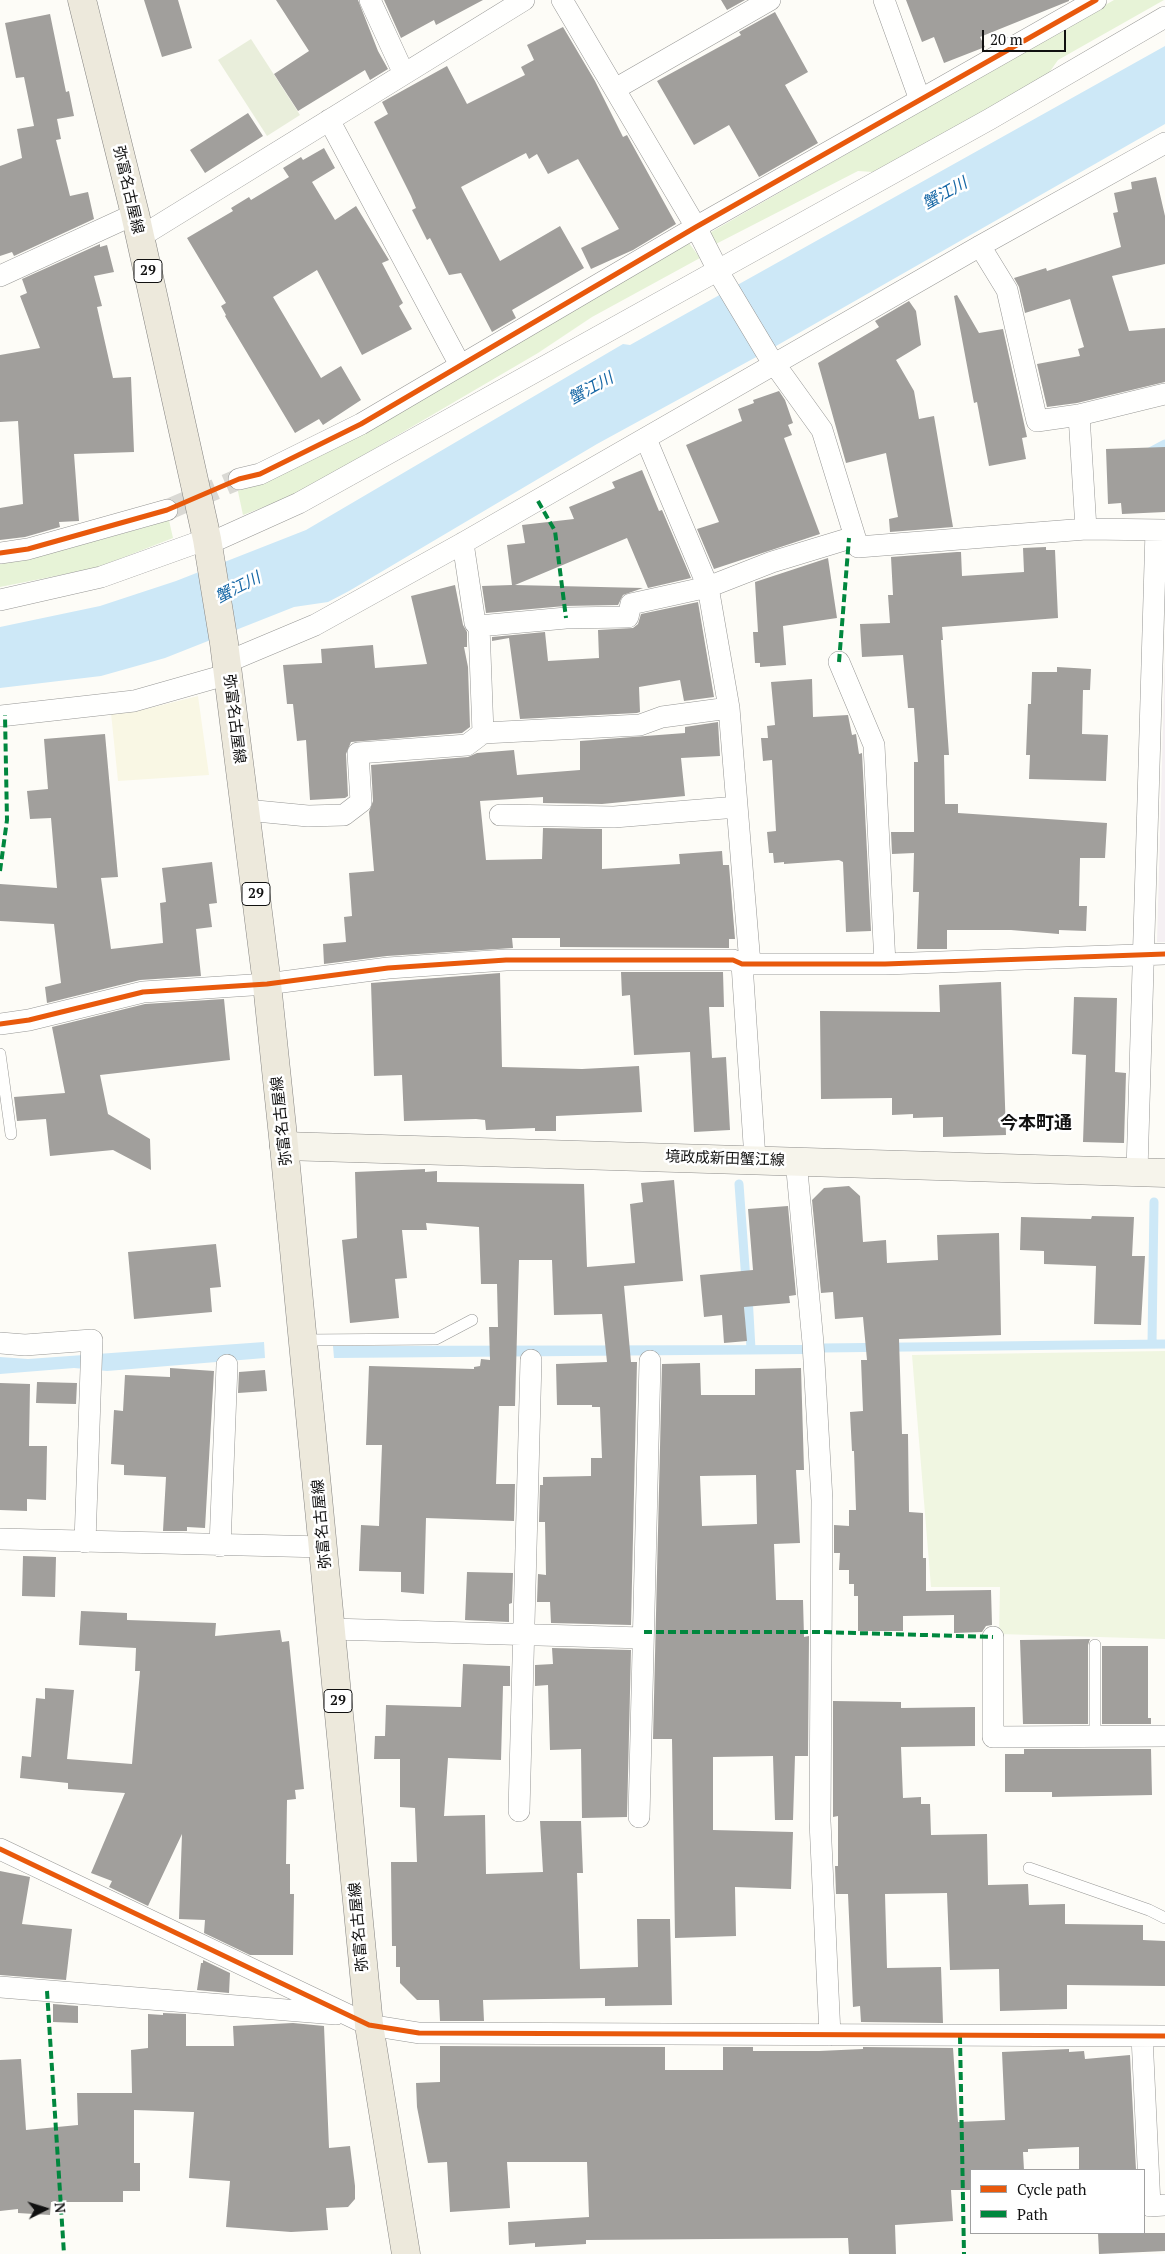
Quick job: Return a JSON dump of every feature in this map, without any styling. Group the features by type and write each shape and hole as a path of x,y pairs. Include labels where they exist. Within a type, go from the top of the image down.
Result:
{"main road":[{"name":"弥富名古屋線","path":"82,0 137,225 208,541 227,660 267,984 304,1340 331,1629 359,2020 406,2254"},
{"name":"境政成新田蟹江線","path":"284,1146 796,1160 1165,1173"}],"street":[{"path":"370,0 404,74"},
{"path":"0,276 137,225 329,120 524,0"},
{"path":"562,0 772,360 822,430 858,547 1086,529 1160,530 1158,640 1142,954 1137,1171"},
{"path":"615,89 770,0"},
{"path":"884,0 920,100"},
{"path":"239,479 260,474 361,424 696,227 1096,0"},
{"path":"0,600 101,577 208,541 299,503 721,275 1165,17"},
{"path":"329,120 460,365"},
{"path":"0,716 134,701 227,660 315,625 463,544 646,439 772,360 1165,144"},
{"path":"980,246 1007,290 1037,421 1079,414 1165,394"},
{"path":"1079,414 1086,529"},
{"path":"646,439 708,587 729,708 746,964 755,1160"},
{"path":"0,553 28,549 167,510"},
{"path":"478,626 566,618 628,617 631,604 708,587 772,562 854,537"},
{"path":"463,544 475,623 478,626 483,732"},
{"path":"839,662 874,745 885,964"},
{"path":"246,810 308,816 344,815 361,802 358,753 467,745 483,732 640,725 662,716 729,708"},
{"path":"500,814 614,817 736,807"},
{"path":"0,1024 29,1020 143,992 267,984 388,968 506,960 733,960 746,964 885,964 1165,954"},
{"path":"796,1160 813,1343 822,1500 820,1821 830,2035"},
{"path":"0,1343 25,1344 92,1340 85,1542"},
{"path":"519,1811 531,1360"},
{"path":"639,1817 650,1361"},
{"path":"220,1546 227,1365"},
{"path":"0,1539 220,1546 324,1547"},
{"path":"331,1629 643,1638"},
{"path":"993,1637 993,1737 1165,1736"},
{"path":"0,1849 359,2020"},
{"path":"0,1987 359,2020 419,2033 1165,2036"},
{"path":"1142,2036 1150,2206 1165,2205"}],"lane":[{"path":"0,1054 11,1134"},
{"path":"304,1340 436,1340 472,1320"},
{"path":"1095,1645 1095,1736"},
{"path":"1029,1868 1149,1910 1165,1918"}],"shaded area":[{"path":"1165,654 1165,942 1157,942"},
{"path":"198,696 209,775 118,781 111,713 142,710"}],"green space":[{"path":"1114,0 1164,0 1058,60 1046,77 873,172 858,171 712,246 706,235"},
{"path":"251,39 300,115 267,136 218,60"},
{"path":"689,243 700,258 592,317 538,353 297,494 243,515 237,487"},
{"path":"168,516 173,538 96,568 0,587 0,563 22,561 150,526"},
{"path":"1165,1351 1165,1639 999,1634 1000,1587 931,1587 912,1355"}],"water":[{"name":"蟹江川","path":"1165,46 1165,124 769,350 597,444 349,591 328,602 294,607 165,658 101,676 0,688 0,627 100,606 176,581 306,530 623,344 630,345"},
{"path":"264,1342 265,1358 107,1371 74,1368 0,1374 0,1357 28,1359"},
{"path":"805,1345 806,1354 334,1358 333,1346"}],"building":[{"path":"144,0 178,0 192,48 162,57"},
{"path":"276,0 358,0 378,51 388,69 370,80 365,70 298,111 274,74 309,51"},
{"path":"384,0 483,0 436,25 434,20 401,38"},
{"path":"721,0 745,0 727,10"},
{"path":"906,0 1069,1 980,37 985,47 944,63 934,37 922,42"},
{"path":"775,12 808,72 785,85 818,143 759,177 729,125 694,145 657,81 741,35 739,32"},
{"path":"50,14 66,92 69,91 74,116 57,119 61,139 56,140 70,196 88,192 94,219 14,256 12,252 0,256 0,166 22,158 17,129 34,126 24,77 16,78 5,23"},
{"path":"563,27 595,81 623,137 627,135 676,224 633,250 591,269 581,248 619,229 578,159 548,174 537,154 529,159 526,153 461,187 500,261 560,226 584,268 512,310 516,318 492,332 461,273 449,275 430,238 427,240 412,210 416,208 411,196 374,122 388,114 382,102 447,66 467,104 525,75 521,67 534,60 527,45"},
{"path":"248,113 263,136 205,173 190,150"},
{"path":"324,148 335,168 312,182 335,220 356,206 389,260 382,263 403,303 399,306 412,329 362,355 317,270 273,297 321,378 341,366 361,400 323,425 319,419 295,433 225,316 221,306 226,303 187,238 233,211 231,208 249,197 251,200 289,177 283,168 301,157 303,160"},
{"path":"1156,177 1165,216 1165,264 1112,276 1129,331 1165,328 1165,382 1077,403 1047,407 1037,364 1080,356 1078,349 1084,347 1070,299 1025,313 1019,287 1014,278 1046,268 1047,271 1121,247 1113,213 1118,212 1114,193 1132,189 1131,182"},
{"path":"100,244 100,247 107,245 114,272 94,276 102,306 97,307 113,378 131,377 134,452 74,454 79,521 59,522 60,527 25,537 0,540 0,508 23,504 18,421 0,422 0,355 40,348 20,296 27,293 22,279"},
{"path":"957,295 979,333 1003,329 1027,437 1022,438 1026,459 989,466 977,402 974,403 954,296"},
{"path":"909,301 916,311 921,345 896,360 914,391 919,419 934,416 953,527 890,532 889,519 898,517 886,453 846,463 818,363 879,327 875,321"},
{"path":"779,391 785,400 793,423 788,425 792,435 784,438 820,534 714,569 697,529 719,522 686,445 742,421 738,409 754,403 753,400"},
{"path":"1165,447 1165,512 1122,514 1121,503 1108,504 1106,449"},
{"path":"642,470 659,511 662,510 691,578 648,588 627,538 515,585 643,588 623,595 618,605 565,606 486,613 482,586 512,585 507,545 525,543 522,525 574,519 569,507 615,488 612,482"},
{"path":"1046,547 1046,550 1055,550 1058,618 942,627 943,640 941,640 949,755 944,755 945,804 958,804 958,813 1107,823 1105,858 1080,858 1079,906 1087,906 1086,931 1059,930 1059,934 1011,930 947,930 947,949 917,949 919,892 913,892 914,853 892,854 891,832 914,832 914,762 918,762 914,708 908,708 903,655 862,657 860,624 890,623 888,595 893,595 891,557 961,552 962,576 1024,572 1023,548"},
{"path":"828,558 837,618 783,626 786,665 760,667 760,663 755,663 753,632 758,632 755,582"},
{"path":"455,585 463,625 467,632 467,647 464,647 468,667 470,727 462,733 351,742 346,754 348,796 345,798 310,800 306,740 297,741 293,704 287,704 283,665 322,663 321,649 373,645 375,668 427,664 411,596"},
{"path":"698,602 714,697 684,701 680,680 639,687 640,712 637,713 520,719 509,638 492,641 492,637 545,632 548,661 599,658 598,630 633,628 638,624 641,614"},
{"path":"1057,667 1091,669 1090,690 1083,690 1082,734 1108,735 1106,781 1029,779 1030,755 1026,755 1028,704 1031,704 1032,672 1057,672"},
{"path":"812,679 813,717 848,715 852,735 856,734 859,754 862,753 871,931 846,932 843,862 839,860 774,863 773,853 769,853 767,832 776,831 772,760 763,761 761,738 768,738 767,726 775,725 771,682"},
{"path":"718,722 720,756 681,758 685,796 602,804 543,803 543,797 480,801 486,860 542,859 543,828 602,829 602,869 680,864 679,854 722,851 723,865 729,865 735,939 729,939 729,948 560,947 560,938 512,938 513,948 387,956 324,964 323,944 346,942 344,917 352,916 349,873 374,871 369,812 373,801 371,765 468,757 477,753 514,750 517,775 580,770 580,741 685,733 685,727"},
{"path":"105,734 118,877 101,878 111,949 163,943 160,903 166,902 162,868 212,862 217,903 209,904 212,927 196,929 201,976 140,980 47,1003 45,987 61,983 54,924 0,921 0,884 57,888 51,818 30,819 27,791 48,789 44,739"},
{"path":"621,972 723,972 724,1007 709,1007 712,1058 726,1057 730,1130 694,1132 690,1052 634,1055 630,995 622,996"},
{"path":"500,973 502,1067 582,1069 639,1066 642,1112 556,1116 556,1131 535,1131 535,1128 486,1130 485,1120 476,1119 404,1121 402,1075 374,1076 371,983"},
{"path":"1001,982 1006,1135 943,1137 943,1117 913,1118 913,1114 892,1115 892,1098 821,1099 820,1011 940,1012 939,985"},
{"path":"1074,997 1117,998 1115,1072 1126,1073 1124,1143 1083,1142 1086,1055 1072,1054"},
{"path":"224,999 230,1060 100,1075 108,1114 150,1139 151,1170 113,1150 50,1156 46,1119 17,1121 14,1097 65,1093 52,1027 145,1004"},
{"path":"425,1169 425,1172 437,1171 437,1182 584,1184 587,1267 635,1263 630,1204 643,1202 641,1183 674,1180 683,1281 624,1286 631,1362 637,1362 631,1625 551,1623 550,1602 537,1602 538,1574 546,1575 545,1522 539,1522 540,1485 543,1485 543,1477 591,1476 591,1458 602,1458 600,1407 592,1407 592,1405 557,1405 556,1364 607,1362 602,1314 554,1315 552,1260 519,1260 515,1406 499,1406 496,1484 515,1484 514,1521 426,1518 424,1594 401,1592 401,1572 359,1571 361,1525 379,1526 382,1445 366,1445 369,1366 474,1369 474,1367 480,1366 481,1359 490,1360 489,1327 498,1327 497,1284 481,1284 479,1227 426,1223 427,1230 402,1230 407,1278 395,1279 399,1318 350,1323 342,1240 357,1238 355,1172"},
{"path":"849,1186 860,1196 863,1242 886,1240 887,1263 938,1260 937,1235 999,1233 1001,1335 899,1339 902,1434 908,1434 909,1512 923,1513 923,1558 926,1558 926,1591 991,1590 992,1625 986,1626 982,1632 954,1633 954,1615 903,1616 903,1631 858,1631 858,1596 854,1596 854,1584 849,1584 849,1570 839,1570 840,1553 834,1553 834,1525 849,1526 849,1510 856,1510 854,1451 852,1451 850,1412 863,1411 861,1360 867,1360 863,1317 835,1319 833,1292 821,1293 812,1200 824,1188"},
{"path":"788,1206 796,1295 789,1296 790,1303 744,1307 747,1341 724,1343 722,1315 704,1317 700,1275 753,1270 748,1209"},
{"path":"1092,1216 1134,1217 1132,1256 1145,1256 1141,1325 1094,1324 1096,1266 1044,1264 1044,1251 1020,1250 1021,1217 1091,1219"},
{"path":"216,1244 221,1287 210,1288 212,1312 134,1319 128,1252"},
{"path":"700,1363 701,1395 755,1395 755,1369 801,1368 804,1470 796,1470 800,1543 774,1544 776,1600 803,1600 804,1637 809,1636 808,1756 795,1756 793,1820 775,1820 773,1756 713,1757 713,1830 793,1832 791,1889 735,1887 736,1936 675,1938 672,1739 653,1739 662,1364","holes":["756,1475 757,1524 702,1526 700,1476"]},
{"path":"170,1368 214,1371 205,1528 187,1527 187,1531 163,1531 166,1477 124,1475 124,1465 111,1464 114,1410 123,1411 125,1375 170,1377"},
{"path":"265,1370 267,1391 238,1393 239,1372"},
{"path":"37,1382 77,1383 76,1404 36,1403"},
{"path":"0,1383 30,1384 29,1446 47,1446 46,1500 27,1499 27,1511 0,1510"},
{"path":"23,1556 56,1557 55,1597 22,1596"},
{"path":"467,1572 513,1573 509,1622 465,1620"},
{"path":"81,1611 127,1613 127,1620 216,1623 215,1636 280,1630 282,1642 289,1641 304,1789 295,1790 296,1799 287,1800 286,1864 290,1864 290,1894 294,1894 293,1955 250,1955 204,1933 205,1920 179,1919 182,1834 148,1906 109,1887 112,1881 91,1873 125,1793 68,1789 68,1783 20,1778 22,1756 31,1757 36,1698 45,1699 45,1688 74,1690 67,1759 132,1764 140,1671 135,1671 136,1648 79,1645"},
{"path":"1090,1639 1088,1645 1088,1724 1023,1724 1020,1640"},
{"path":"1102,1646 1148,1646 1148,1718 1151,1718 1151,1724 1102,1724"},
{"path":"552,1648 631,1650 627,1817 582,1818 581,1749 550,1750 548,1685 535,1686 535,1665 553,1664"},
{"path":"463,1664 510,1666 510,1686 503,1686 501,1760 448,1758 444,1816 485,1815 486,1874 543,1872 540,1821 581,1821 583,1873 577,1873 580,1969 638,1967 637,1919 670,1919 672,2005 605,2006 605,1998 483,2000 484,2021 440,2021 439,2000 417,2000 400,1983 400,1967 396,1967 396,1946 392,1946 391,1862 417,1862 415,1808 400,1807 400,1759 374,1759 375,1736 385,1736 386,1705 461,1707"},
{"path":"833,1701 901,1702 901,1708 975,1707 975,1746 901,1747 903,1798 921,1797 921,1804 930,1804 931,1835 987,1834 988,1885 1028,1884 1029,1905 1065,1904 1065,1924 1143,1925 1143,1940 1165,1941 1165,1986 1067,1985 1067,2009 1000,2011 999,1969 950,1970 947,1893 885,1894 887,1968 941,1967 943,2023 861,2022 860,2006 853,2007 848,1894 836,1894 835,1866 838,1866 838,1816 833,1817"},
{"path":"1024,1749 1151,1749 1152,1795 1052,1797 1052,1792 1005,1792 1005,1754 1024,1754"},
{"path":"0,1871 30,1877 22,1924 72,1929 66,1980 0,1975"},
{"path":"203,1960 230,1973 229,1993 197,1990"},
{"path":"53,2004 78,2006 78,2023 53,2022"},
{"path":"163,2013 186,2014 186,2046 234,2046 233,2026 293,2023 324,2026 329,2148 350,2146 355,2186 355,2199 348,2207 326,2208 328,2230 291,2232 226,2227 230,2181 189,2178 194,2112 134,2110 134,2163 140,2163 140,2191 123,2191 123,2202 51,2202 50,2215 18,2213 18,2209 0,2211 0,2060 21,2059 26,2130 78,2125 77,2093 132,2093 131,2050 148,2048 148,2014 163,2015"},
{"path":"440,2046 665,2047 665,2070 723,2070 723,2047 753,2047 753,2051 819,2051 863,2049 863,2047 953,2048 958,2122 1005,2120 1002,2052 1069,2049 1069,2052 1084,2051 1085,2059 1130,2055 1136,2169 1079,2169 1079,2147 1028,2149 1028,2152 1023,2152 1024,2169 970,2169 970,2190 951,2190 953,2221 895,2225 896,2254 849,2254 848,2238 586,2240 586,2244 535,2247 535,2243 509,2245 508,2222 589,2217 587,2162 507,2162 510,2208 450,2212 447,2162 428,2163 417,2107 416,2083 440,2082"},
{"path":"1165,2233 1165,2251 1099,2254 1098,2234"}],"waterway":[{"path":"1150,452 1165,444"},
{"path":"739,1184 746,1281"},
{"path":"1152,1344 1154,1202"},
{"path":"748,1296 751,1349"},
{"path":"822,1348 1165,1344"}],"tunnel":[{"path":"167,510 239,479"}],"marked path":[{"path":"538,501 555,531 566,618"},
{"path":"839,662 849,538"},
{"path":"0,871 7,820 5,715"},
{"path":"644,1632 821,1632 993,1637"},
{"path":"47,1991 64,2254"},
{"path":"960,2036 964,2254"}],"cycle path":[{"path":"0,553 28,549 167,510 239,479 260,474 361,424 696,227 1096,0"},
{"path":"0,1024 29,1020 143,992 267,984 388,968 506,960 733,960 742,964 885,964 1165,954"},
{"path":"0,1849 369,2025 419,2033 1165,2036"}],"district":[{"name":"今本町通","path":"1036,1124"}]}
